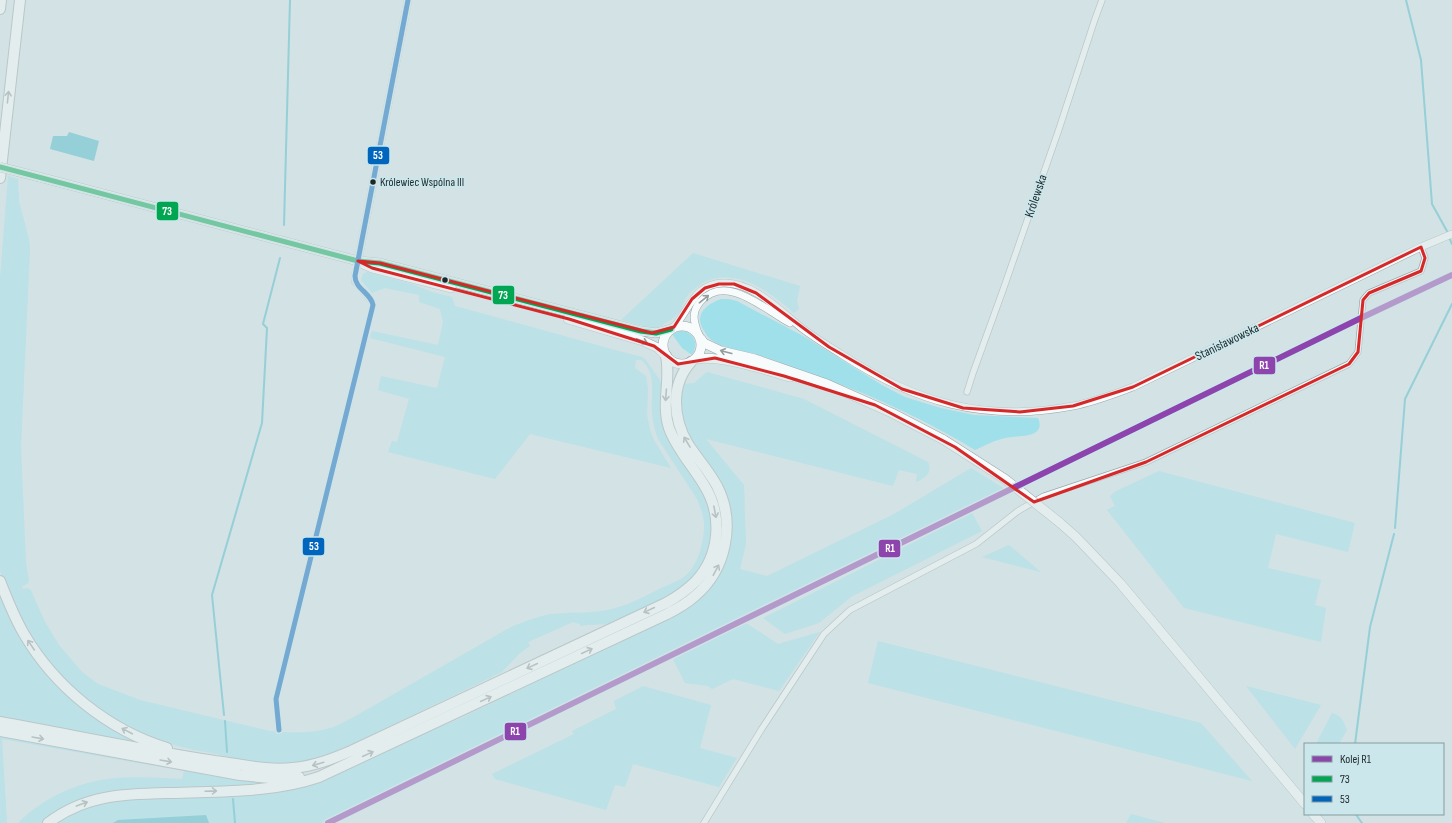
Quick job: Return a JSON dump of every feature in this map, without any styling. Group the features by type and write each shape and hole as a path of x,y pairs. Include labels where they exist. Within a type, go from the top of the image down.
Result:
{"highway":[{"path":"0,9 1,0"},
{"path":"0,178 20,0"},
{"path":"0,722 183,756 253,767 279,769 309,766 331,760 351,751 659,606 679,595 702,574 710,560 716,538 716,516 709,494 700,478 681,452 670,429 665,409 668,370 666,355"},
{"path":"48,823 64,812 77,806 108,797 133,794 268,788 311,780 424,729 679,608 696,596 715,572 722,557 726,537 727,519 718,487 688,444 676,410 676,391 682,374 694,361"},
{"path":"0,581 15,618 34,649 52,672 82,702 112,723 148,741 217,761"},
{"path":"0,731 255,777 291,778 332,770"}],"main road":[{"path":"0,167 358,261 380,263 648,333 656,333 685,326 690,327 700,336 704,343 716,349 755,359 827,384 875,405 944,440 1005,480 1076,537 1120,583 1304,803"},
{"path":"358,261 372,268 548,313 636,338 654,346 666,355"},
{"path":"673,328 665,336 663,345 669,360 678,364 682,365 707,358 715,358 759,369 875,405"},
{"path":"694,361 699,356 702,348 700,336"},
{"path":"1314,815 1321,823"}],"street":[{"path":"279,730 276,699 373,305 371,300 355,282 355,274 408,0"},
{"name":"Królewska","path":"967,392 1102,0"},
{"name":"Stanisławowska","path":"804,330 854,363 882,379 902,389 947,404 991,411 1039,411 1074,406 1095,401 1133,387 1421,247 1450,235"},
{"path":"704,823 761,730 820,640 837,620 850,610 976,544 1018,511 1044,496 1146,462 1349,364 1358,352 1363,300 1368,293 1421,270 1424,258 1421,247"},
{"path":"673,328 683,317 692,299 698,293 715,284 726,283 739,285 756,293 804,330"},
{"path":"700,336 693,319 695,308 704,298 713,293 725,291 744,295 804,330"}],"highlighted area":[{"path":"1421,247 1425,258 1421,271 1369,293 1363,300 1358,352 1349,364 1146,462 1034,502 955,447 875,405 784,376 715,358 678,364 654,346 569,319 372,268 358,261 380,263 652,333 674,327 692,299 705,288 719,284 734,284 756,293 829,347 902,389 963,408 1020,412 1073,406 1133,387"}],"shaded area":[{"path":"69,132 99,141 94,161 50,149 53,136 67,136"},
{"path":"8,176 18,179 19,201 30,248 21,447 26,563 29,581 27,584 22,586 23,589 28,588 31,590 45,622 59,645 82,672 98,684 140,700 270,731 312,732 328,729 352,718 511,627 551,614 597,612 618,607 635,601 681,579 692,568 702,545 704,529 703,516 697,499 658,439 652,414 652,385 650,371 641,360 636,360 635,368 646,376 648,389 647,415 650,430 654,440 671,468 530,434 495,479 388,452 392,441 397,442 409,399 378,390 381,376 437,388 445,357 370,338 372,331 438,345 443,322 440,309 419,302 419,295 385,288 372,293 361,280 363,274 367,272 452,297 455,306 645,359 660,382 663,382 662,413 710,504 714,528 707,556 695,577 672,595 610,624 580,626 580,624 573,622 528,642 530,646 520,653 502,672 343,750 318,760 306,763 269,764 245,760 176,746 143,734 124,725 107,715 74,689 45,659 23,626 10,599 0,571 0,279"},
{"path":"693,253 800,286 797,301 799,309 794,313 770,294 756,286 742,280 728,277 714,278 701,284 688,295 681,309 673,318 655,329 621,320"},
{"path":"721,299 737,301 805,337 882,385 905,397 941,408 974,415 1038,418 1040,423 1039,429 1033,434 1008,437 975,450 939,429 864,394 759,355 729,348 711,340 701,324 701,314 703,310 711,304"},
{"path":"681,331 689,333 694,339 695,346 692,355 682,348 672,334"},
{"path":"707,372 804,399 928,462 930,469 927,475 916,482 917,474 899,470 893,486 706,439 744,485 746,544 740,569 767,576 894,514 971,468 1005,489 321,823 54,823 80,808 118,799 263,792 405,741 459,719 685,609 704,594 718,577 724,566 730,547 732,525 730,513 685,428 680,405 683,384 694,383"},
{"path":"1159,471 1355,523 1348,552 1276,534 1268,568 1321,580 1315,605 1326,608 1321,642 1184,608 1107,510 1115,506 1110,496 1116,491"},
{"path":"972,513 982,531 851,597 819,623 785,634 763,618"},
{"path":"1009,545 1041,572 982,557"},
{"path":"0,590 54,679 155,746 0,720"},
{"path":"746,623 778,644 820,632 779,691 733,679 712,689 708,686 685,683 673,659"},
{"path":"878,641 1201,723 1252,781 868,683"},
{"path":"643,686 711,705 700,748 737,758 719,787 633,764 625,787 615,785 606,810 495,779 492,774 574,734 572,731 616,709 614,701"},
{"path":"1246,686 1321,705 1295,749"},
{"path":"1332,713 1341,717 1347,730 1340,743 1317,743"},
{"path":"0,734 285,784 114,792 58,812 42,823 18,823 44,802 75,787 96,781 128,777 182,779 184,771 2,739 7,823 0,823"},
{"path":"1131,814 1165,823 1126,823"},
{"path":"206,815 209,823 113,823 118,820"}],"waterway":[{"path":"284,225 290,0"},
{"path":"1406,0 1421,60 1432,204 1448,233"},
{"path":"1449,237 1452,244"},
{"path":"224,715 212,595 262,423 267,328 263,324 280,258"},
{"path":"1395,528 1405,399 1452,304"},
{"path":"1355,743 1370,627 1394,534"},
{"path":"225,721 227,752"},
{"path":"233,799 235,823"},
{"path":"1357,815 1362,823"}],"rail line":[{"name":"R1","path":"328,823 1361,318 1452,275"}],"transit line":[{"name":"53","path":"279,730 276,699 373,305 369,297 360,288 355,276 408,0"},
{"name":"73","path":"0,167 358,261 380,263 641,331 656,333 671,329"}],"place":[{"name":"Królewiec Wspólna III","path":"373,182"}]}
